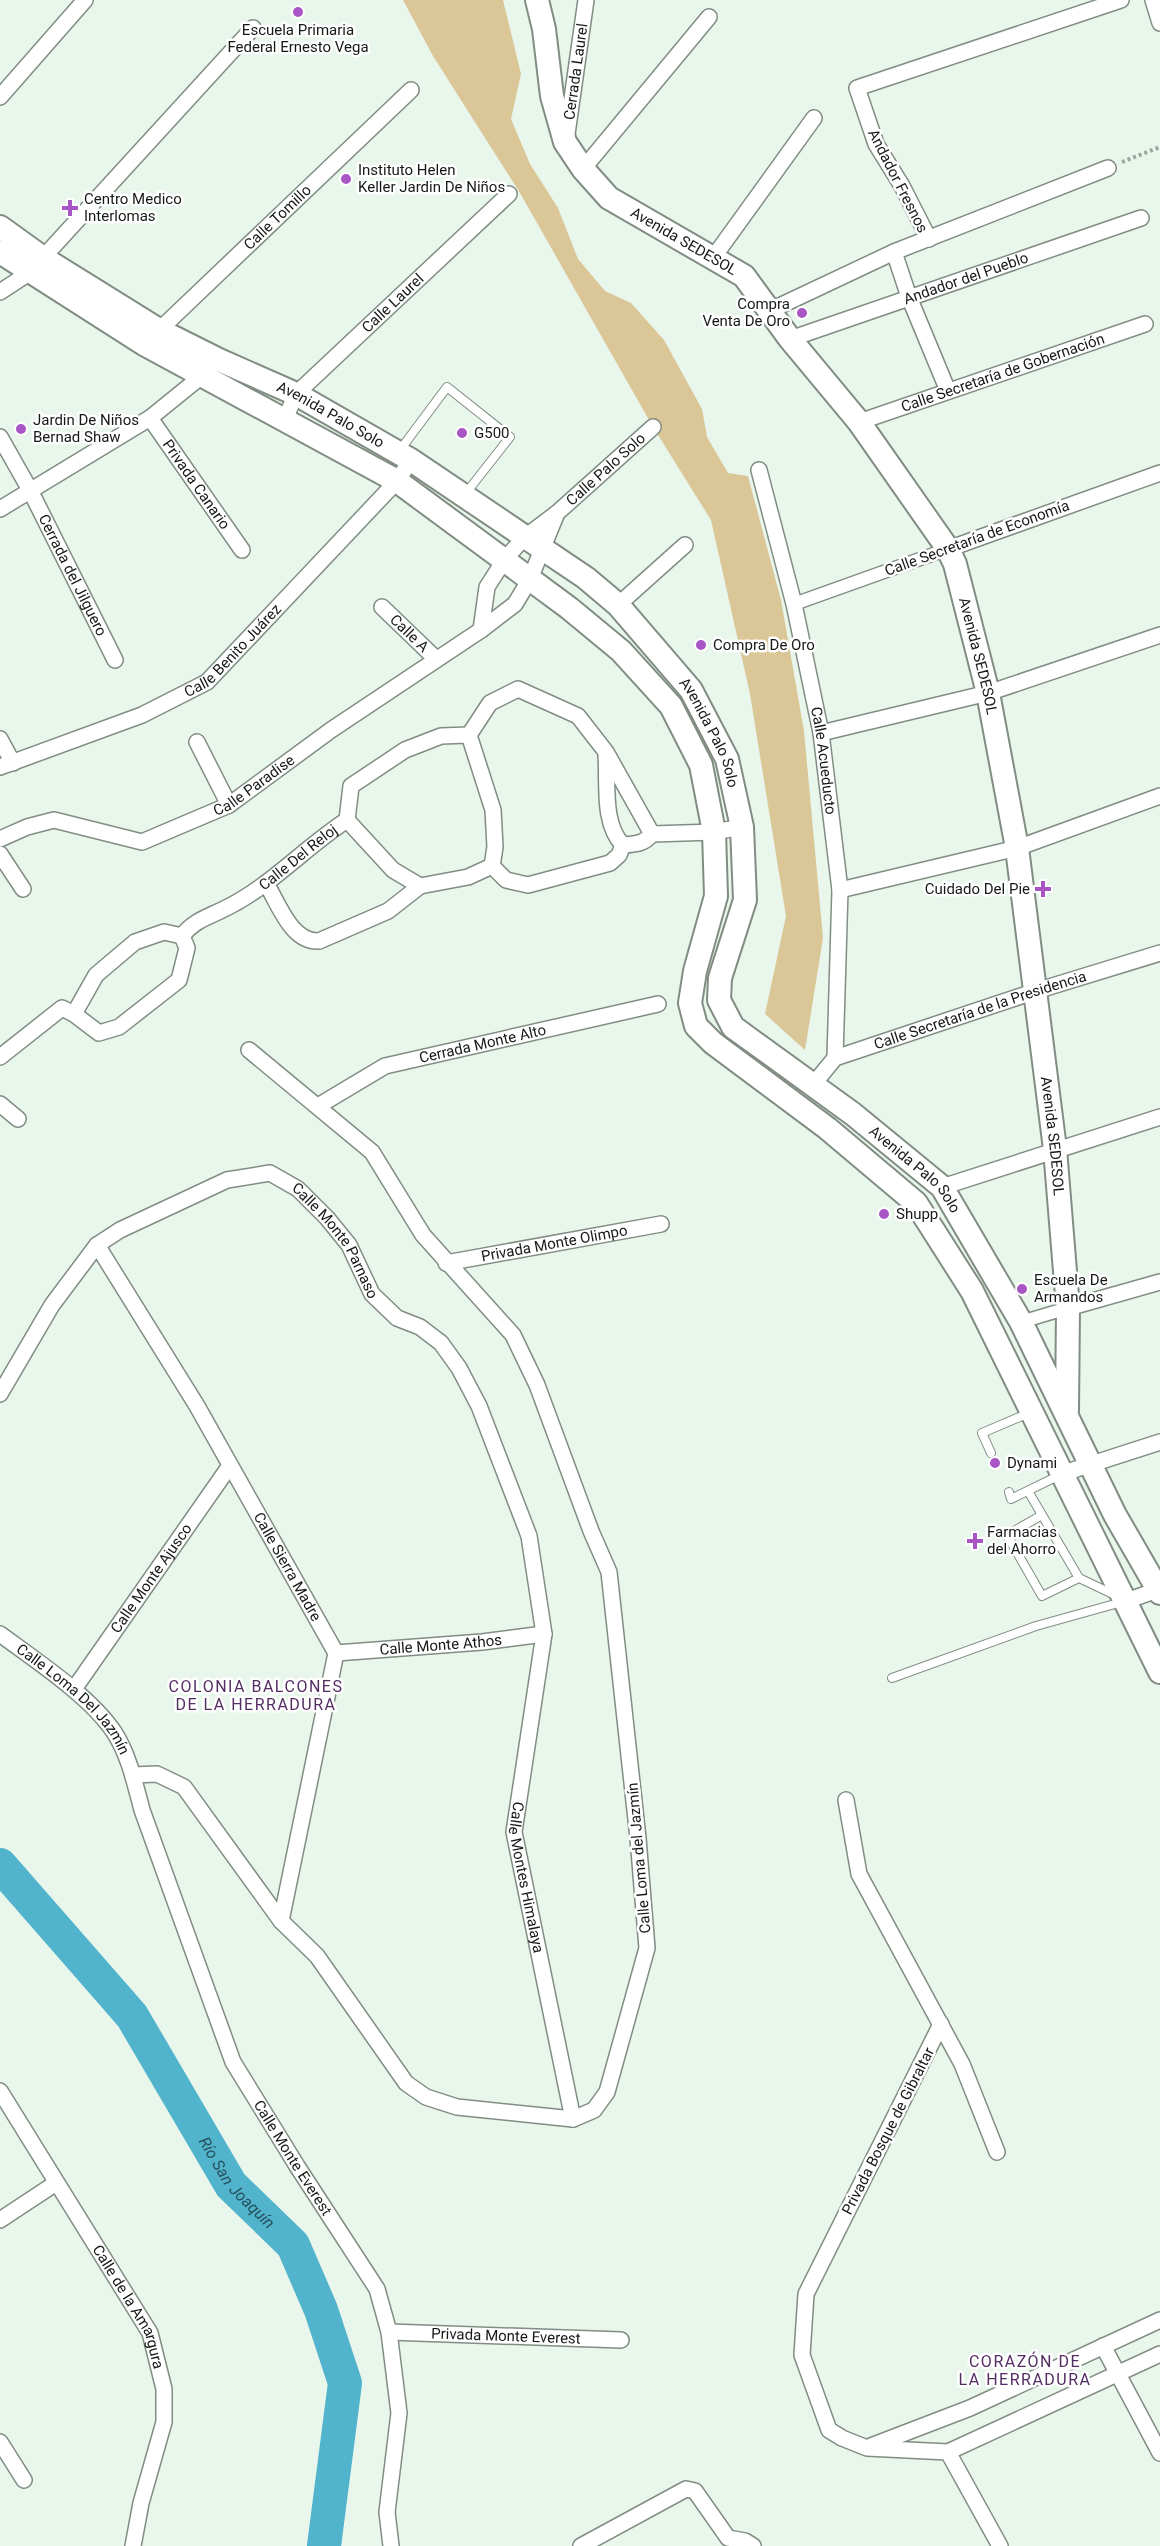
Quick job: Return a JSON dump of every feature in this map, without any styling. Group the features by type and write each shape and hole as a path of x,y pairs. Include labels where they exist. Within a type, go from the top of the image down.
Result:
{"main road":[{"name":"Avenida SEDESOL","path":"537,0 544,29 552,96 565,142 583,169 609,198 744,276 790,339 859,422 948,549 955,564 988,693 1017,848 1055,1149 1068,1308 1064,1473"},
{"name":"Avenida Palo Solo","path":"0,227 36,265"},
{"name":"Avenida Palo Solo","path":"0,252 36,265 152,337 211,368 285,419 397,481 505,559 621,651 671,706 701,765 714,832 716,896 695,971 690,1003 696,1026 712,1043 827,1128 916,1203 972,1291 1064,1473 1160,1672"},
{"name":"Avenida Palo Solo","path":"211,368 296,394 405,456 586,578 618,605 691,690 727,759 742,827 745,900 720,978 719,1000 734,1027 853,1114 942,1187 1021,1322 1115,1515 1159,1591"}],"street":[{"path":"0,97 85,0"},
{"name":"Cerrada Laurel","path":"565,142 586,0"},
{"name":"Andador Fresnos","path":"928,239 902,186 876,144 856,88 1121,0"},
{"path":"1153,0 1160,23"},
{"path":"583,169 709,17"},
{"path":"0,292 36,265 253,28"},
{"name":"Calle Tomillo","path":"152,337 411,90"},
{"path":"714,258 814,118"},
{"path":"770,311 894,252 1108,168"},
{"name":"Calle Laurel","path":"285,419 296,394 509,194"},
{"name":"Andador del Pueblo","path":"790,339 1141,218"},
{"path":"894,252 909,297 948,391"},
{"name":"Calle Secretaría de Gobernación","path":"859,422 1145,324"},
{"path":"0,509 150,418 211,368"},
{"name":"Privada Canario","path":"150,418 242,550"},
{"name":"Calle Palo Solo","path":"505,559 534,544 557,513 653,427"},
{"name":"Cerrada del Jilguero","path":"0,437 30,490 115,660"},
{"name":"Calle Benito Juárez","path":"6,765 142,715 207,682 397,481 405,456"},
{"name":"Calle Acueducto","path":"759,470 794,604 821,733 840,890 835,1058"},
{"name":"Calle Secretaría de Economía","path":"794,604 1160,472"},
{"name":"Calle Palo Solo","path":"534,544 557,513"},
{"name":"Calle Paradise","path":"0,839 27,827 54,820 142,842 229,805 435,658 481,630 515,604 530,579 534,544"},
{"path":"618,605 684,545"},
{"path":"481,630 487,587 505,559"},
{"name":"Calle A","path":"382,607 435,658"},
{"path":"821,733 988,693 1160,635"},
{"path":"492,866 495,847 493,810 470,735 490,703 518,689 578,716 606,752 652,834"},
{"path":"347,820 351,786 405,750 441,736 470,735"},
{"path":"0,739 6,765"},
{"path":"197,742 229,805"},
{"path":"606,752 609,812 614,836 623,845"},
{"path":"840,890 1017,848 1160,796"},
{"name":"Calle Del Reloj","path":"182,936 190,925 227,908 267,885 323,836 347,820 393,870 420,886"},
{"path":"652,834 714,832 742,827"},
{"path":"623,845 646,842 652,834"},
{"path":"492,866 506,880 528,885 610,863 619,855 623,845"},
{"path":"0,854 23,889"},
{"path":"267,885 298,936 307,942 319,941 388,911 420,886 468,877 492,866"},
{"path":"0,1057 62,1008 99,1033 119,1027 179,981 187,948 182,936 164,932 135,942 96,975 74,1014"},
{"name":"Calle Secretaría de la Presidencia","path":"835,1058 1036,991 1160,954"},
{"name":"Cerrada Monte Alto","path":"318,1106 385,1066 657,1004"},
{"name":"Calle Loma del Jazmín","path":"133,1775 157,1774 184,1787 282,1921 317,1956 406,2084 426,2097 457,2107 573,2120 594,2110 607,2092 647,1948 638,1838 609,1572 591,1531 537,1385 513,1335 423,1235 372,1152 249,1050"},
{"path":"812,1086 835,1058"},
{"path":"0,1104 18,1119"},
{"path":"942,1187 1160,1117"},
{"name":"Calle Monte Parnaso","path":"0,1394 52,1305 97,1245 120,1230 227,1180 270,1173 298,1189 349,1245 372,1294 397,1318 420,1327 441,1343 459,1368 501,1457 529,1536 544,1634"},
{"name":"Privada Monte Olimpo","path":"446,1263 661,1224"},
{"name":"Calle Sierra Madre","path":"97,1245 197,1406 229,1467 336,1653"},
{"path":"1021,1322 1160,1282"},
{"path":"1064,1473 1089,1463 1160,1442"},
{"name":"Calle Monte Ajusco","path":"74,1689 229,1467"},
{"path":"1126,1601 1159,1591"},
{"name":"Calle Loma Del Jazmín","path":"0,1634 74,1689 114,1732 133,1775"},
{"name":"Calle Monte Athos","path":"336,1653 482,1642 544,1634"},
{"name":"Calle Montes Himalaya","path":"544,1634 514,1832 573,2120"},
{"path":"282,1921 336,1653"},
{"name":"Calle Monte Everest","path":"133,1775 142,1810 233,2062 377,2289 389,2332 399,2413 387,2512 391,2546"},
{"path":"846,1800 859,1874 962,2064 997,2152"},
{"name":"Privada Bosque de Gibraltar","path":"867,2448 842,2438 830,2430 820,2406 802,2355 806,2294 941,2024"},
{"name":"Calle de la Amargura","path":"0,2091 150,2333 158,2360 164,2389 164,2422 141,2503 133,2546"},
{"path":"0,2220 56,2183"},
{"path":"867,2448 970,2408 1160,2320"},
{"name":"Privada Monte Everest","path":"389,2332 621,2340"},
{"path":"1103,2346 1160,2452"},
{"path":"867,2448 948,2452 1160,2354"},
{"path":"0,2442 24,2480"},
{"path":"948,2452 1000,2546"},
{"path":"581,2546 686,2489 695,2491 722,2542 746,2541 753,2546"}],"lane":[{"path":"405,456 447,387 510,437 463,496"},
{"path":"991,1454 982,1433 1033,1411"},
{"path":"1009,1492 1011,1499 1064,1473"},
{"path":"1028,1491 1079,1578 1126,1601"},
{"path":"1042,1515 1007,1535 1042,1596 1079,1578"},
{"path":"892,1678 1036,1626 1126,1601"}],"path":[{"path":"1108,168 1160,147"}],"shaded area":[{"path":"403,0 503,0 521,74 511,119 530,164 558,208 578,259 605,291 631,303 664,340 702,409 707,437 728,473 748,476 781,600 804,731 823,938 805,1050 765,1014 786,916 750,694 711,520 653,427 520,193 433,56"}],"waterway":[{"name":"Río San Joaquín","path":"0,1865 132,2016 231,2185 293,2245 321,2310 345,2383 324,2546"}],"place":[{"name":"Escuela Primaria Federal Ernesto Vega","path":"298,12"},
{"name":"Instituto Helen Keller Jardin De Niños","path":"346,179"},
{"name":"Centro Medico Interlomas","path":"70,208"},
{"name":"Compra Venta De Oro","path":"802,313"},
{"name":"Jardin De Niños Bernad Shaw","path":"21,429"},
{"name":"G500","path":"462,433"},
{"name":"Compra De Oro","path":"701,645"},
{"name":"Cuidado Del Pie","path":"1043,889"},
{"name":"Shupp","path":"884,1214"},
{"name":"Escuela De Armandos","path":"1022,1289"},
{"name":"Dynami","path":"995,1463"},
{"name":"Farmacias del Ahorro","path":"975,1541"}],"district":[{"name":"COLONIA BALCONES DE LA HERRADURA","path":"256,1695"},
{"name":"CORAZÓN DE LA HERRADURA","path":"1025,2370"}]}
